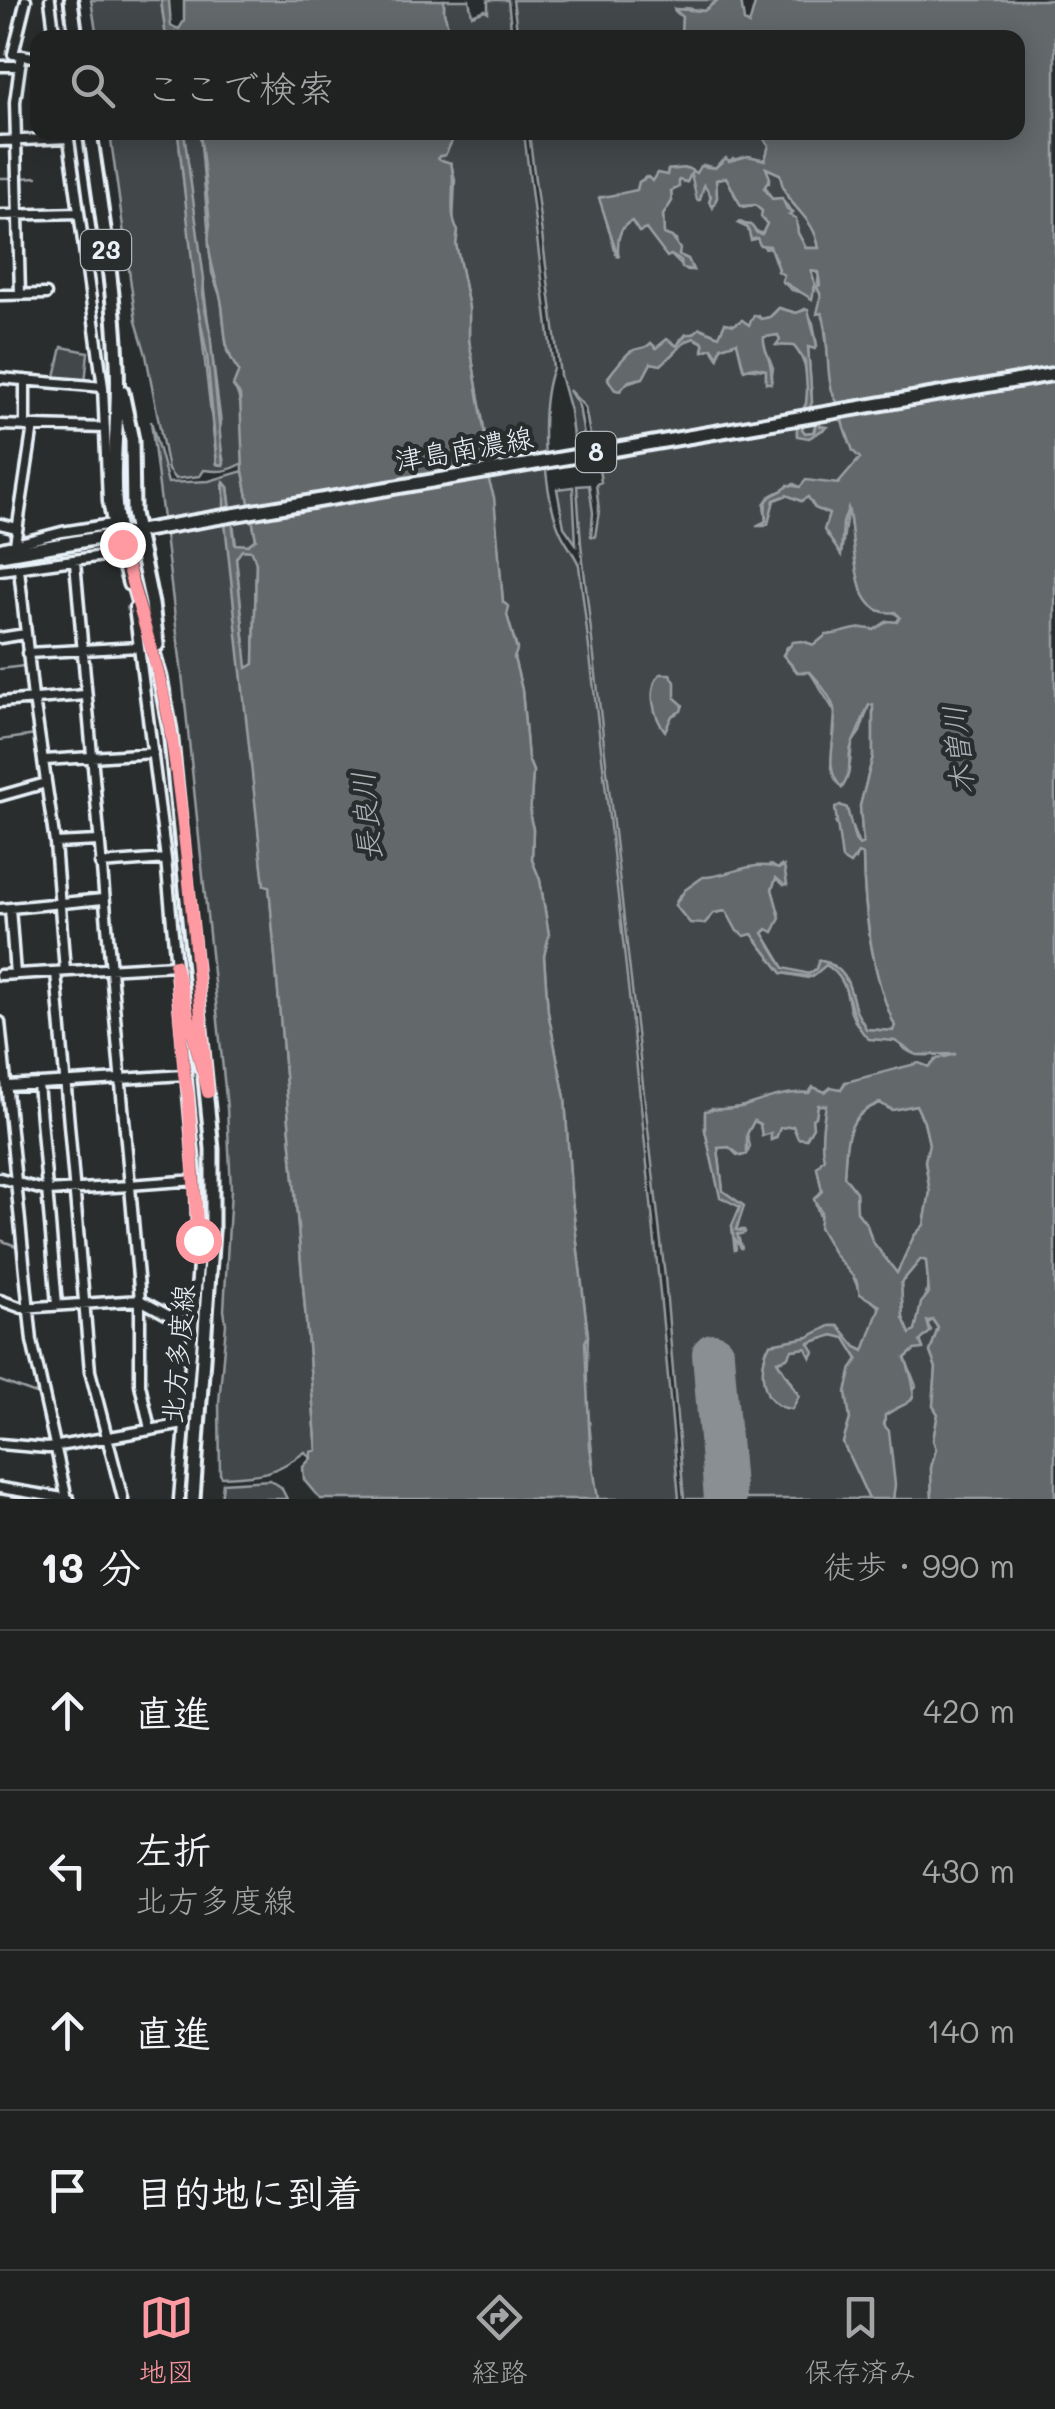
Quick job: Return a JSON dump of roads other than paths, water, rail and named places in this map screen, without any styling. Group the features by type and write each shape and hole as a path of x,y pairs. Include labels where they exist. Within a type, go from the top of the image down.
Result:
{"main road":[{"path":"72,0 75,30"},
{"name":"23","path":"91,140 113,297 118,368 132,440 133,513 152,604 160,677"},
{"path":"115,528 113,471 118,368"},
{"name":"津島南濃線","path":"0,552 1055,374"},
{"path":"119,548 160,677"},
{"name":"北方多度線","path":"160,677 170,730 208,1092 212,1232 193,1498"}],"street":[{"path":"26,0 14,54 30,57"},
{"path":"50,0 53,30"},
{"path":"20,294 16,102 22,56"},
{"path":"0,66 20,66"},
{"path":"0,141 30,139"},
{"path":"0,552 15,544 62,532 115,528 103,387 69,140"},
{"path":"0,216 78,213"},
{"path":"0,295 46,294"},
{"path":"0,378 103,387"},
{"path":"15,544 29,426 25,380"},
{"path":"0,426 105,428"},
{"path":"0,524 18,528"},
{"path":"0,570 76,562 119,548 136,613 166,859 196,1180 198,1265 179,1499"},
{"path":"76,562 102,899 140,1300 140,1384 150,1429"},
{"path":"19,569 60,903 65,1082 90,1370 123,1499"},
{"path":"0,638 25,634"},
{"path":"27,652 139,646"},
{"path":"0,702 85,696"},
{"path":"45,760 154,753"},
{"path":"0,796 46,783"},
{"path":"54,843 98,841"},
{"path":"100,864 166,859"},
{"path":"15,974 5,909 102,899"},
{"path":"175,965 208,1092"},
{"path":"0,975 175,965"},
{"path":"0,1022 32,1341 68,1499 0,1488"},
{"path":"8,1086 184,1074"},
{"path":"38,1084 57,1306"},
{"path":"0,1178 47,1192 196,1180"},
{"path":"0,1300 28,1307 140,1300 192,1328"},
{"path":"0,1444 55,1447 184,1424"}],"water":[{"path":"161,0 169,0 171,26 179,29 184,21 184,0 444,0 449,30 165,30"},
{"name":"木曽川","path":"718,0 741,0 744,21 749,25 756,0 1055,0 1055,1499 932,1499 931,1468 938,1414 933,1406 936,1368 930,1352 938,1328 933,1320 927,1321 930,1332 920,1341 923,1349 914,1350 905,1358 913,1397 885,1415 895,1485 893,1499 869,1499 843,1443 850,1419 846,1392 858,1359 845,1338 833,1335 809,1343 814,1352 811,1358 806,1348 792,1350 787,1358 777,1361 799,1396 792,1409 773,1401 764,1384 763,1363 770,1344 838,1326 864,1351 880,1306 860,1294 856,1280 819,1227 821,1212 814,1199 822,1191 817,1167 824,1158 826,1105 818,1105 806,1139 798,1138 793,1126 780,1128 771,1140 771,1133 762,1136 760,1124 754,1121 747,1134 747,1154 741,1156 729,1147 718,1148 723,1191 744,1206 736,1230 746,1232 737,1234 742,1249 735,1239 735,1251 732,1226 740,1207 720,1197 705,1130 705,1111 740,1107 784,1094 809,1093 813,1087 825,1092 831,1087 841,1089 846,1082 919,1063 929,1067 937,1059 956,1054 917,1055 895,1041 869,1039 856,1021 842,980 826,965 812,977 782,973 752,934 745,936 737,931 726,911 714,913 704,924 690,923 675,905 685,890 703,877 750,867 784,866 787,884 776,878 772,889 780,918 773,932 767,929 763,933 784,968 809,974 819,960 835,967 848,984 866,1029 893,1031 895,1026 880,986 871,942 863,855 858,853 850,864 842,859 835,808 847,808 855,840 859,845 863,843 860,806 873,756 873,705 869,705 851,748 842,788 832,771 832,702 810,672 798,672 783,655 793,642 814,645 826,635 862,628 874,630 888,621 897,622 900,617 895,612 880,611 862,591 848,508 841,555 824,530 829,514 815,508 808,497 801,501 787,495 774,500 768,524 756,526 766,521 769,498 788,485 800,487 806,480 838,484 860,458 853,451 840,415 819,419 820,426 827,427 809,438 797,436 797,419 806,404 807,390 805,361 794,346 776,345 778,335 764,337 771,383 766,383 766,370 744,370 737,342 721,347 718,357 712,348 704,351 703,342 694,338 661,365 651,363 643,378 629,381 620,391 608,379 630,352 651,343 656,348 667,339 677,346 686,334 700,328 719,336 725,323 734,325 742,320 749,325 754,315 761,319 770,317 779,308 796,313 808,309 817,346 808,347 812,402 802,429 805,433 814,432 818,415 838,403 830,384 825,322 822,313 817,314 821,296 818,272 811,271 815,284 812,299 782,281 784,275 777,271 770,246 760,245 757,238 751,240 748,228 737,223 751,225 762,234 767,224 761,217 762,211 755,205 741,206 726,177 716,180 713,207 704,185 697,200 691,174 687,182 679,180 679,187 671,191 672,201 663,215 664,234 672,237 680,249 679,255 688,259 693,270 682,268 681,261 671,255 667,257 646,229 639,232 632,221 621,232 618,257 599,198 637,190 639,182 648,177 652,181 657,173 667,175 668,170 687,168 696,173 700,166 715,168 726,158 729,161 748,156 765,160 769,145 765,140 1025,140 1025,30 681,30 682,17 675,9 704,11","holes":["766,168 780,174 787,195 811,226 819,248 806,248 796,218 789,215 793,212 782,198 772,199 764,188 770,178","880,1103 893,1110 916,1105 929,1144 925,1161 930,1192 924,1225 914,1236 897,1273 872,1241 857,1212 856,1192 844,1176 853,1123","921,1259 926,1261 929,1293 921,1303 915,1331 910,1334 903,1318 901,1283"]},
{"path":"179,140 185,140 204,279 203,299 210,332 223,465 217,464 207,355 196,297"},
{"name":"長良川","path":"201,140 452,140 445,155 438,159 451,163 453,171 456,244 469,308 469,340 486,441 487,475 494,497 503,602 509,607 507,615 517,650 514,658 533,771 532,860 540,880 549,935 544,956 548,1012 565,1098 571,1192 588,1336 585,1342 590,1447 598,1499 320,1499 304,1480 303,1467 311,1452 317,1450 269,886 264,885 224,514 224,482 228,487 235,544 248,545 256,539 243,471 240,395 233,386 239,371 226,344 209,233","holes":["242,550 252,551 256,563 254,664 247,668 236,558"]},
{"path":"660,674 670,674 675,682 675,698 683,705 665,731 653,702"}],"waterway":[{"path":"20,178 37,177"},
{"path":"0,178 12,178"},
{"path":"0,669 24,666"},
{"path":"0,740 36,735"},
{"path":"5,1110 12,1176"},
{"path":"13,1187 23,1304"},
{"path":"0,1240 16,1246"},
{"path":"24,1312 38,1392"},
{"path":"0,1381 39,1395 49,1443"},
{"path":"35,1451 52,1453 61,1494"}]}
